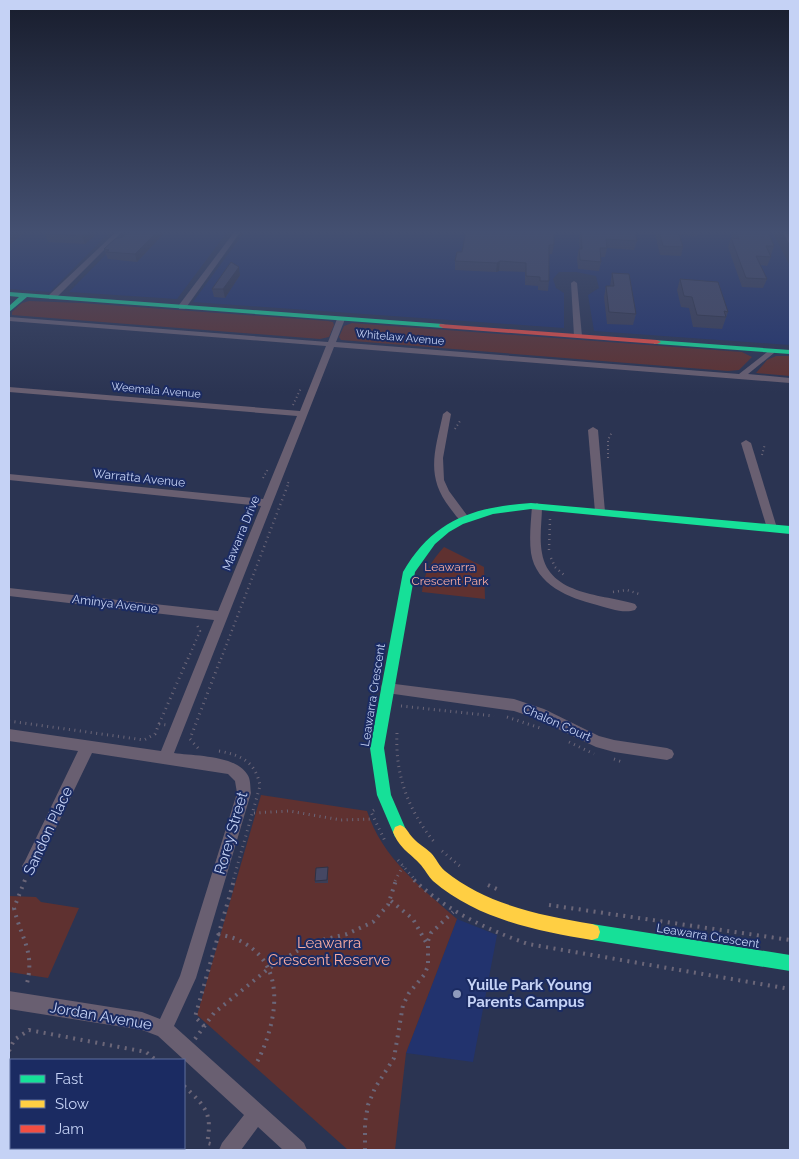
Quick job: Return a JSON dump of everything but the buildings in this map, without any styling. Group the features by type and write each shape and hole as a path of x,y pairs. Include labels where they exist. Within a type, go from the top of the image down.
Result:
{"street":[{"path":"52,297 64,285"},
{"path":"182,307 198,285"},
{"path":"574,285 578,336"},
{"name":"Whitelaw Avenue","path":"9,294 789,352"},
{"path":"9,310 25,295"},
{"name":"Whitelaw Avenue","path":"9,319 790,380"},
{"name":"Mawarra Drive","path":"165,757 341,319"},
{"path":"741,376 770,351"},
{"name":"Weemala Avenue","path":"9,389 302,414"},
{"path":"447,414 437,464 438,476 447,498 464,518"},
{"path":"593,430 600,512"},
{"path":"746,443 772,528"},
{"name":"Warratta Avenue","path":"9,478 266,503"},
{"path":"536,506 537,554 539,563 546,573 564,588 586,598 631,607"},
{"name":"Leawarra Crescent","path":"790,530 536,506 496,508 464,518 448,526 431,539 412,565 405,587 378,740 379,771 386,801 405,844 425,858 438,874 458,890 486,906 555,926 790,963"},
{"name":"Aminya Avenue","path":"9,592 221,616"},
{"name":"Chalon Court","path":"386,688 514,705 539,713 596,741 614,746 667,754"},
{"name":"Rorey Street","path":"9,735 228,767 240,775 244,788 188,978 164,1029"},
{"name":"Sandon Place","path":"30,866 88,746"},
{"name":"Jordan Avenue","path":"15,1001 142,1021 164,1029 297,1150"},
{"path":"222,1148 257,1113"}],"path":[{"path":"454,431 460,421"},
{"path":"608,461 608,440 612,432"},
{"path":"764,463 762,455 765,444"},
{"path":"263,478 271,461"},
{"path":"196,748 190,739 292,473"},
{"path":"554,517 549,520 549,553 555,567 567,578"},
{"path":"610,592 627,590 642,595"},
{"path":"159,724 200,631 200,626 193,623"},
{"path":"400,714 404,691"},
{"path":"401,706 497,716"},
{"path":"507,717 548,732"},
{"path":"9,721 144,740"},
{"path":"398,727 396,747 398,767 412,810 428,836 466,871"},
{"path":"564,740 595,754"},
{"path":"613,759 622,762"},
{"path":"204,1026 195,1017 254,813 263,814 288,811 344,822 373,819"},
{"path":"188,1050 214,1013 268,969 310,943 347,934 362,928 382,914 390,901 399,871 416,851"},
{"name":"Sandon Place","path":"15,1001 29,978 30,961 14,908 30,866"},
{"path":"481,881 507,894"},
{"path":"390,901 413,919 428,945"},
{"path":"544,904 790,940"},
{"path":"365,1150 364,1124 366,1111 377,1085 393,1060 399,1017 405,999 427,969 430,959 428,945 431,932 450,918 454,912 496,933 528,944 790,989"},
{"path":"218,934 234,938 250,946 268,969 273,986 275,1012 269,1038 255,1066"},
{"path":"9,1051 14,1040 29,1030 146,1052 155,1059"},
{"path":"185,1087 207,1107 211,1128 207,1142 222,1148"}],"shaded area":[{"path":"9,285 57,285 50,292 9,289"},
{"path":"76,285 187,285 177,299 69,292"},
{"path":"205,285 555,285 556,288 564,293 564,328 193,302"},
{"path":"598,285 790,285 790,345 594,331 588,295 599,288"},
{"name":"Yuille Park Young Parents Campus","path":"457,919 497,935 473,1062 406,1053"}],"green space":[{"path":"29,301 82,303 328,321 333,322 334,325 329,337 320,339 12,315 12,312 22,303"},
{"path":"352,323 742,352 752,357 739,370 728,371 341,340 339,337 344,326"},
{"path":"776,356 790,356 790,376 756,373 767,360"},
{"name":"Leawarra Crescent Park","path":"444,547 484,567 485,599 422,592 424,579 429,568"},
{"name":"Leawarra Crescent Reserve","path":"261,795 367,811 382,843 393,858 417,884 457,919 406,1053 395,1150 348,1150 197,1015"},
{"path":"9,896 36,897 41,902 79,908 48,978 9,972"}],"traffic: fast":[{"path":"9,294 443,326"},
{"path":"9,310 25,295"},
{"path":"657,342 790,352"},
{"path":"400,832 384,795 377,748 409,572 419,555 431,541 445,530 460,521 493,510 531,506 790,530"},
{"path":"592,932 790,963"}],"traffic: slow":[{"path":"400,832 406,842 426,859 438,875 454,888 472,898 491,907 531,920 592,932"}],"traffic: jam":[{"path":"443,326 657,342"}],"place":[{"name":"Yuille Park Young Parents Campus","path":"457,994"}]}
